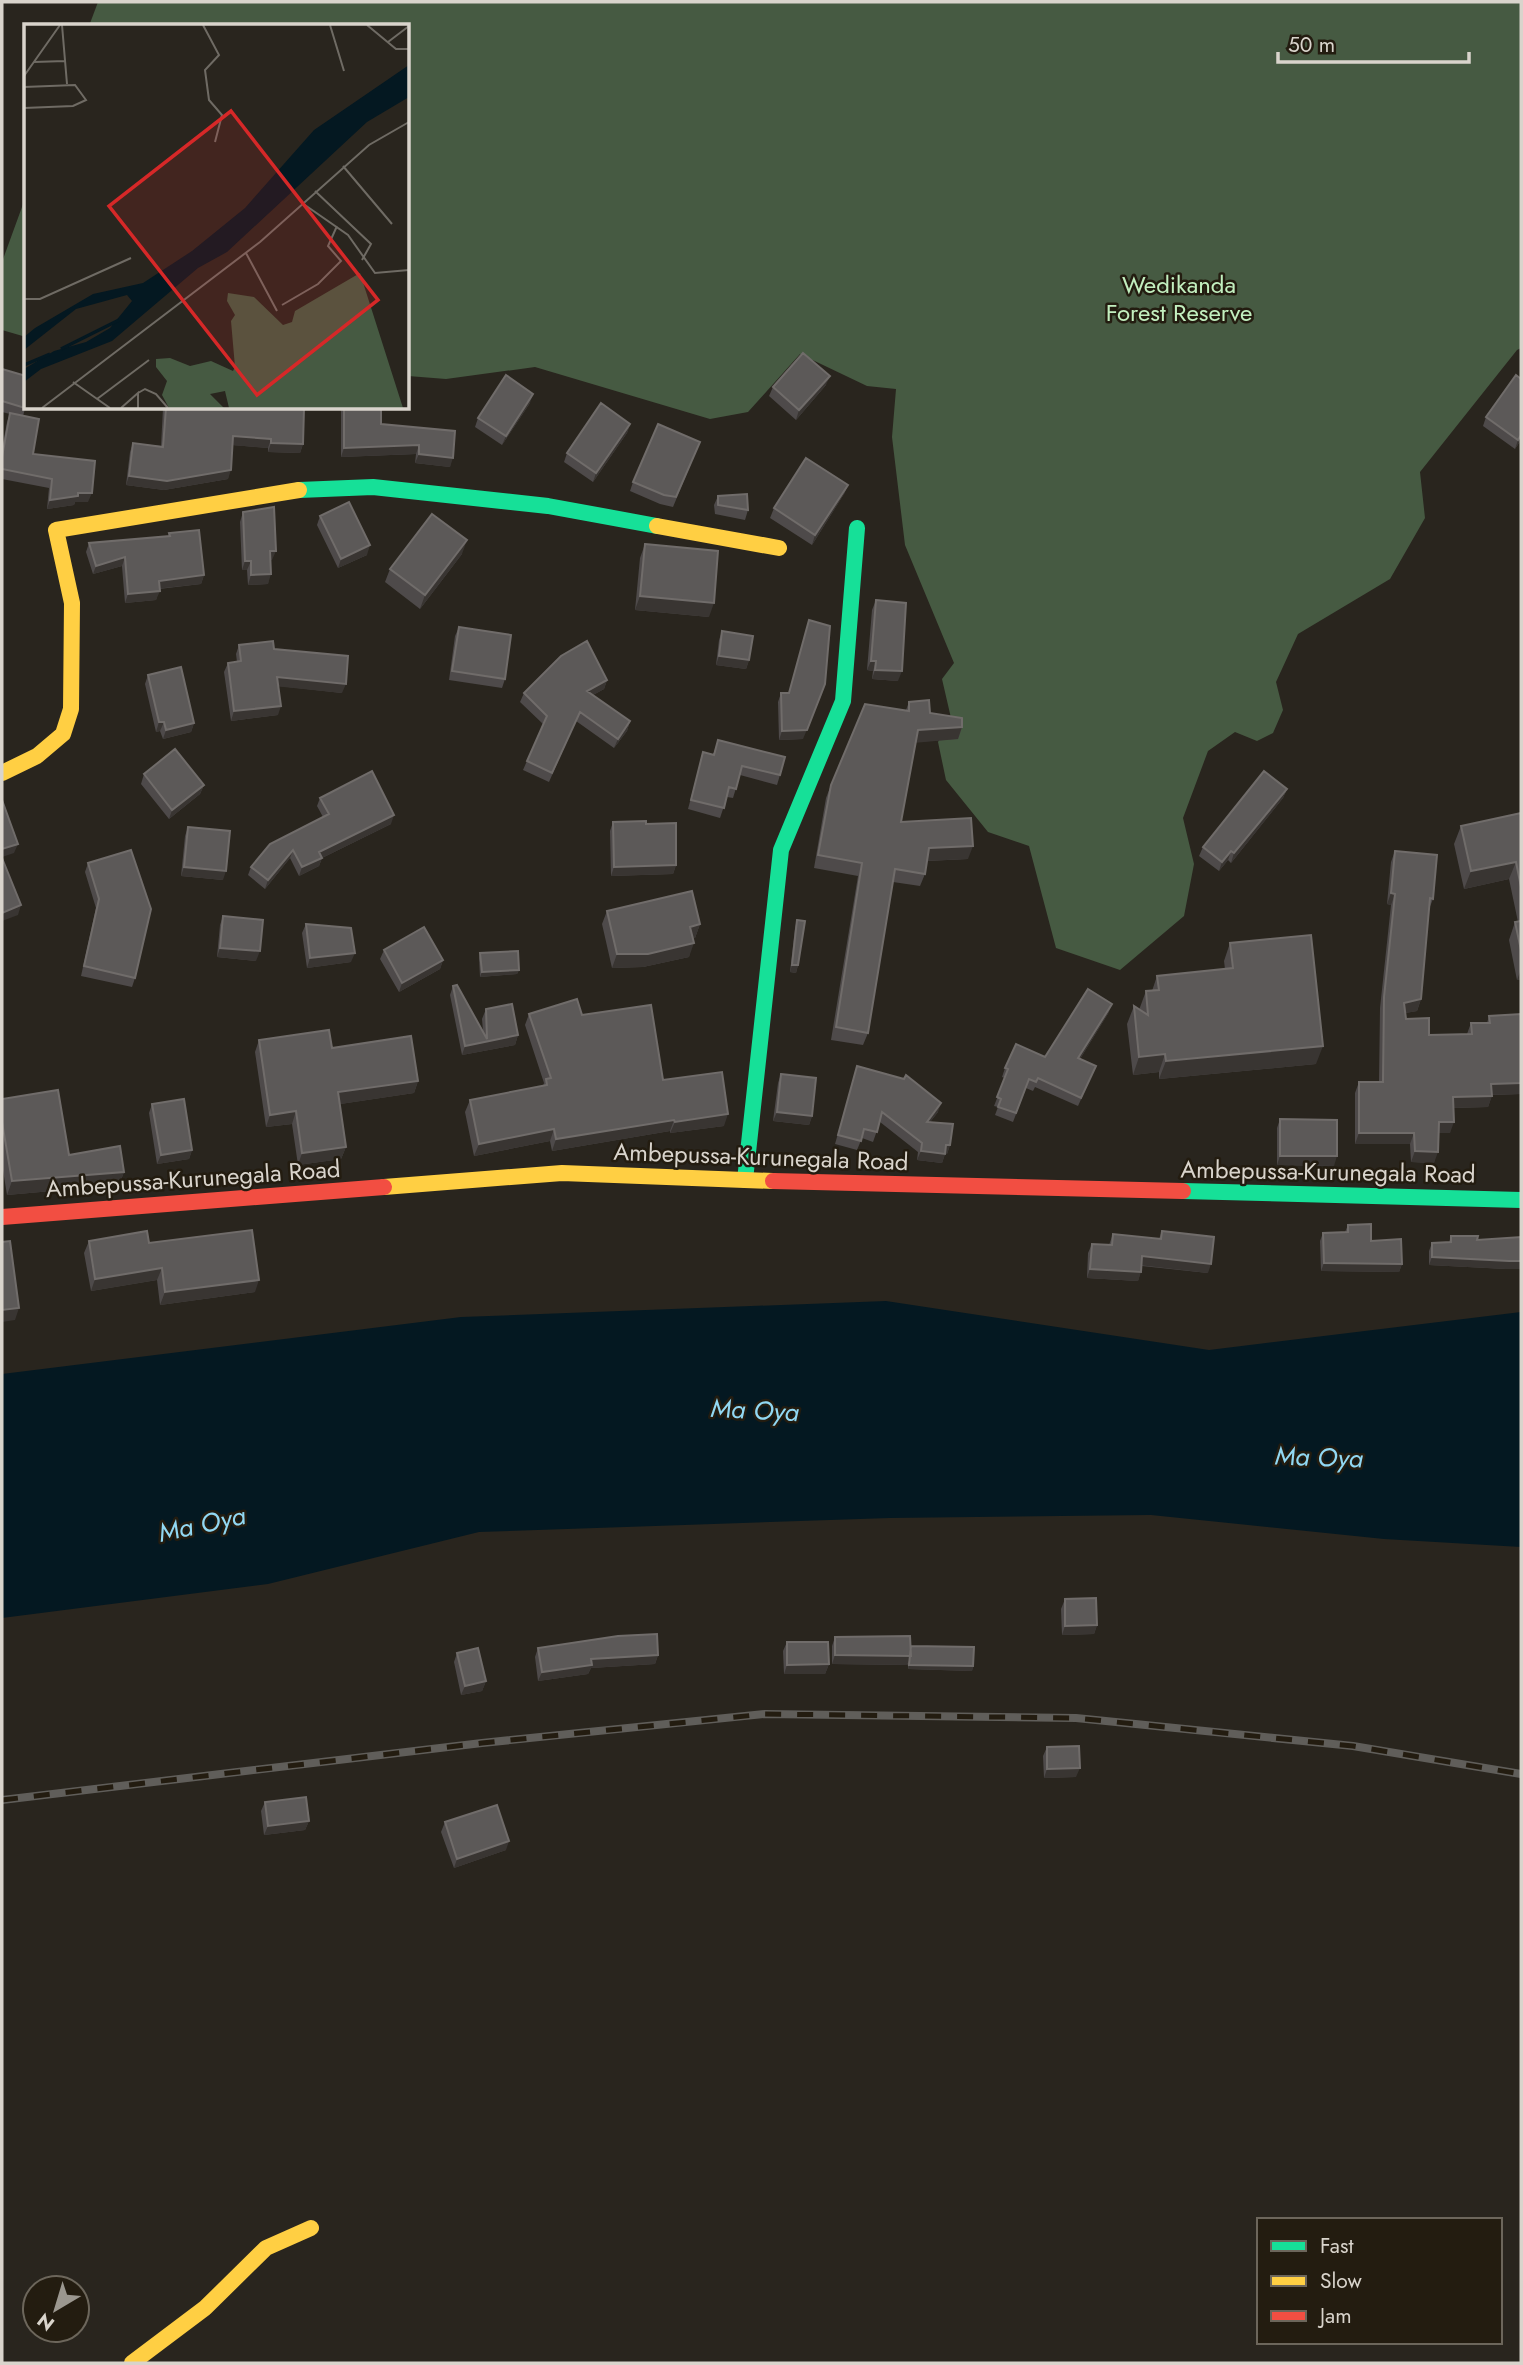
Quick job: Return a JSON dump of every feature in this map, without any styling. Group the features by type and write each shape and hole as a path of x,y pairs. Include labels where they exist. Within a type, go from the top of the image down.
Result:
{"main road":[{"path":"2,774 37,756 63,734 71,709 72,603 56,530 296,490 373,487 548,506 779,548"},
{"path":"745,1180 781,850 843,701 857,528"},
{"name":"Ambepussa-Kurunegala Road","path":"2,1217 562,1173 1521,1200"},
{"path":"132,2363 205,2308 266,2248 310,2228"}],"green space":[{"name":"Wedikanda Forest Reserve","path":"98,2 1521,2 1521,348 1420,472 1425,518 1390,579 1298,634 1276,682 1283,710 1273,733 1257,741 1235,732 1208,751 1183,818 1194,864 1184,916 1120,970 1056,948 1029,846 988,832 946,780 938,742 951,718 942,679 954,663 905,545 892,437 896,389 867,386 800,354 748,412 710,419 535,367 446,379 410,376 410,24 90,24"},
{"path":"24,202 24,336 2,330 2,262"}],"water":[{"name":"Ma Oya","path":"886,1301 1209,1350 1521,1312 1521,1547 1384,1539 1151,1515 890,1518 479,1532 268,1584 2,1618 2,1374 461,1317"}],"building":[{"path":"803,353 830,376 799,410 773,387"},
{"path":"2,369 24,375 24,408 2,401"},
{"path":"506,375 533,394 506,436 478,418"},
{"path":"1516,375 1521,379 1521,435 1518,440 1486,417"},
{"path":"601,403 630,424 596,473 567,453"},
{"path":"166,410 304,410 303,444 271,443 271,439 233,436 231,470 167,481 129,476 133,443 163,447"},
{"path":"344,410 381,410 381,424 455,431 453,458 419,454 419,445 344,448"},
{"path":"10,413 39,419 33,454 95,461 92,493 78,493 78,496 50,500 52,479 2,469"},
{"path":"658,424 700,442 676,497 633,482"},
{"path":"806,458 848,485 815,535 774,508"},
{"path":"747,494 748,510 718,505 718,496"},
{"path":"349,502 370,545 341,559 320,516"},
{"path":"274,507 276,551 270,551 271,574 251,575 251,561 245,561 243,512"},
{"path":"432,514 467,540 425,595 390,569"},
{"path":"199,530 204,575 159,581 160,591 128,594 125,557 96,566 89,543 170,536 169,533"},
{"path":"645,544 718,551 714,603 640,596"},
{"path":"876,600 906,603 902,671 875,670 876,661 871,661"},
{"path":"809,620 830,626 825,684 807,730 782,731 781,693 789,693"},
{"path":"459,627 511,635 505,679 452,671"},
{"path":"722,631 753,636 749,660 719,656"},
{"path":"273,641 274,649 348,656 346,684 277,677 281,706 234,711 228,663 241,661 239,645"},
{"path":"587,641 607,680 587,691 630,721 618,739 580,712 552,773 527,761 547,716 524,693 561,656"},
{"path":"181,667 194,723 166,730 164,722 159,722 148,675"},
{"path":"929,700 930,713 962,718 962,727 918,730 901,822 971,818 973,846 929,848 925,874 895,869 868,1033 836,1027 862,863 818,855 831,785 865,704 909,711 909,702"},
{"path":"718,740 785,757 780,775 742,766 736,789 729,787 724,808 691,800 703,752 714,755"},
{"path":"175,749 204,785 172,810 144,774"},
{"path":"372,771 394,815 319,852 322,858 302,867 293,850 268,880 251,867 270,844 329,814 320,798"},
{"path":"1264,771 1287,789 1234,853 1231,851 1222,862 1203,847"},
{"path":"2,800 18,844 2,849"},
{"path":"1521,813 1521,887 1516,862 1471,871 1461,826"},
{"path":"646,821 646,824 676,823 676,865 614,867 613,822"},
{"path":"188,827 230,831 226,871 184,867"},
{"path":"131,850 151,909 135,978 84,966 99,899 88,863"},
{"path":"1395,851 1437,855 1433,899 1430,898 1421,999 1404,1003 1406,1019 1429,1018 1429,1035 1472,1034 1471,1023 1490,1023 1489,1016 1521,1014 1521,1083 1491,1084 1492,1096 1453,1097 1454,1122 1439,1122 1438,1152 1415,1151 1414,1133 1359,1133 1359,1082 1383,1082 1384,997 1395,894 1391,893"},
{"path":"2,858 21,905 2,913"},
{"path":"692,891 700,924 690,927 694,943 648,954 617,954 607,911"},
{"path":"223,916 263,920 260,951 220,948"},
{"path":"797,920 805,921 798,965 792,965"},
{"path":"1521,921 1521,950 1515,922"},
{"path":"306,924 351,928 355,953 310,958"},
{"path":"424,927 443,960 402,983 384,950"},
{"path":"1311,935 1323,1046 1166,1061 1165,1054 1139,1057 1134,1006 1148,1015 1146,991 1159,990 1157,976 1233,968 1230,943"},
{"path":"518,951 519,970 482,972 480,953"},
{"path":"457,985 487,1039 486,1009 512,1004 518,1035 465,1046 453,986"},
{"path":"1088,989 1112,1004 1078,1058 1096,1066 1081,1098 1038,1078 1036,1082 1029,1079 1016,1113 998,1107 1001,1099 997,1097 1008,1069 1005,1068 1016,1044 1045,1057"},
{"path":"577,999 582,1015 651,1005 663,1080 722,1072 728,1114 556,1139 554,1129 479,1144 470,1100 547,1085 546,1079 551,1078 529,1014"},
{"path":"329,1030 332,1048 411,1036 418,1081 338,1092 346,1147 302,1153 296,1111 270,1115 259,1040"},
{"path":"857,1066 904,1079 906,1075 941,1103 927,1122 953,1124 950,1145 946,1145 945,1154 921,1151 922,1143 882,1112 877,1132 864,1129 861,1141 838,1135"},
{"path":"781,1074 816,1078 812,1116 777,1112"},
{"path":"58,1090 69,1155 120,1146 124,1172 12,1181 2,1122 2,1099"},
{"path":"184,1099 192,1150 161,1155 152,1104"},
{"path":"1280,1119 1337,1120 1337,1156 1280,1156"},
{"path":"1371,1224 1371,1241 1401,1239 1402,1264 1324,1263 1323,1233 1348,1232 1348,1225"},
{"path":"252,1230 259,1280 165,1292 162,1268 95,1279 89,1241 147,1231 149,1243"},
{"path":"1162,1231 1214,1237 1211,1264 1142,1256 1141,1272 1090,1269 1092,1244 1112,1245 1113,1234 1161,1239"},
{"path":"1451,1236 1478,1236 1477,1240 1521,1237 1521,1261 1432,1257 1432,1243 1451,1242"},
{"path":"10,1241 19,1308 2,1310 2,1242"},
{"path":"1096,1598 1097,1625 1065,1626 1065,1599"},
{"path":"657,1634 658,1655 591,1659 592,1665 542,1672 538,1648 618,1636"},
{"path":"910,1636 911,1656 835,1655 835,1637"},
{"path":"787,1642 828,1642 829,1664 787,1665"},
{"path":"911,1646 974,1647 973,1666 909,1665"},
{"path":"478,1648 486,1681 465,1686 457,1653"},
{"path":"1079,1746 1080,1768 1047,1769 1047,1747"},
{"path":"306,1797 309,1821 268,1826 265,1802"},
{"path":"497,1805 509,1841 457,1859 445,1822"}],"railway":[{"path":"2,1800 482,1743 765,1714 1076,1718 1353,1746 1521,1774"}],"traffic: fast":[{"path":"299,490 373,487 548,506 657,526"},
{"path":"745,1180 781,850 843,701 857,528"},
{"path":"1183,1191 1521,1200"}],"traffic: slow":[{"path":"2,773 37,756 63,734 71,709 72,603 56,530 299,490"},
{"path":"657,526 779,548"},
{"path":"384,1187 562,1173 773,1181"},
{"path":"132,2363 205,2308 266,2248 311,2228"}],"traffic: jam":[{"path":"773,1181 1183,1191"},
{"path":"2,1217 384,1187"}]}
